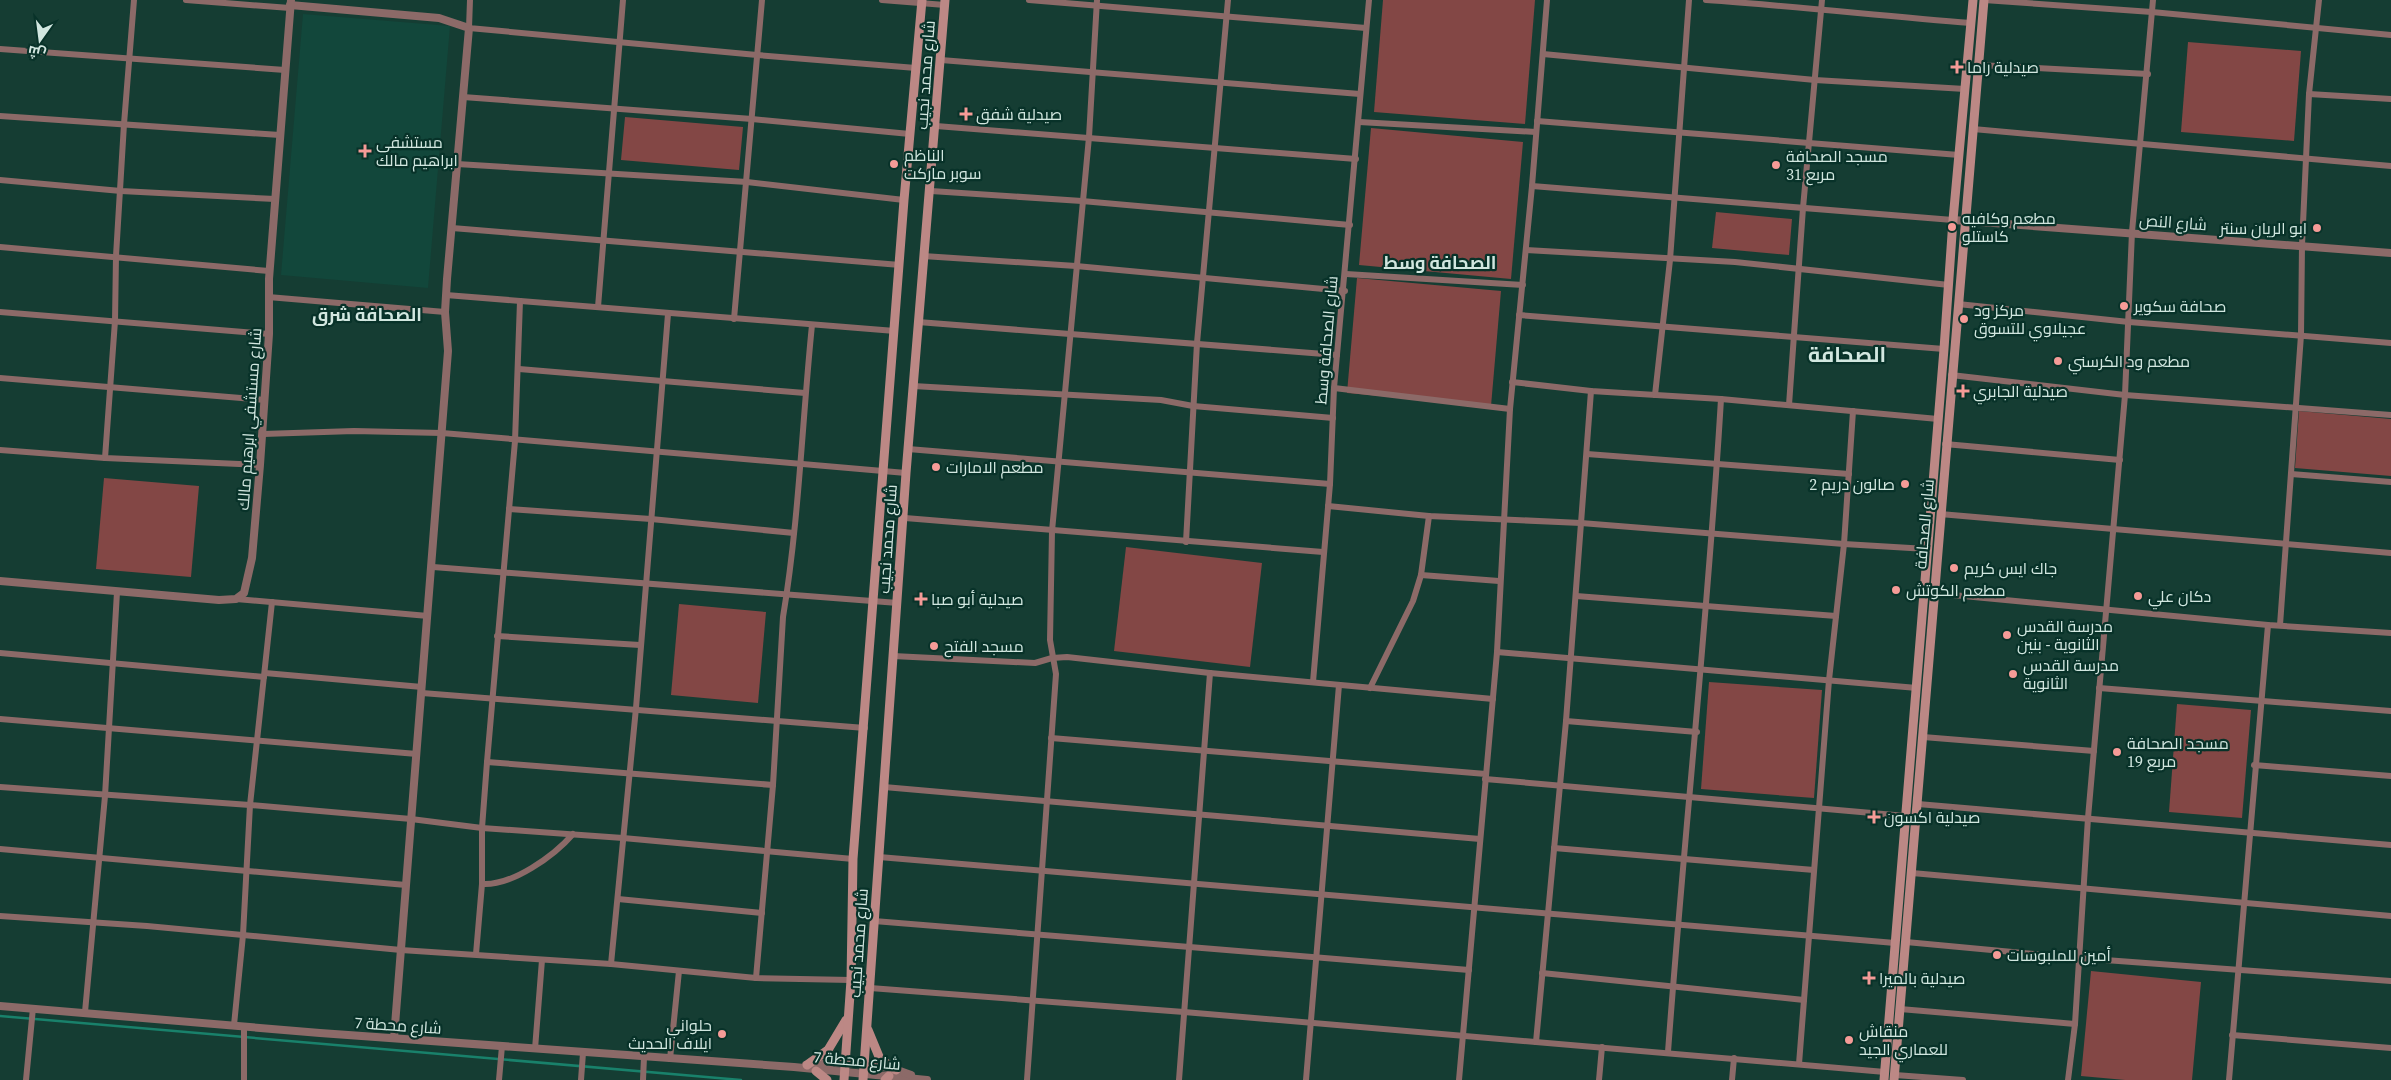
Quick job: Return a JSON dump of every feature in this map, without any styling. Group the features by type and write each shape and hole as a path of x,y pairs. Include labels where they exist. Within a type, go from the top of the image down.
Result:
{"main road":[{"name":"شارع الصحافة","path":"1894,1077 1923,737 1929,593 1927,549 1953,220 1973,0"},
{"name":"شارع الصحافة","path":"1884,1076 1917,688 1940,514 1984,0"},
{"name":"شارع محمد نجيب","path":"845,1073 851,980 853,859 904,200 922,2"},
{"name":"شارع محمد نجيب","path":"864,1074 878,857 905,518 906,473 945,3"},
{"path":"807,1065 828,1050 840,1032 849,1013"},
{"path":"867,1026 880,1058 890,1075"},
{"path":"816,1071 826,1080"}],"street":[{"path":"105,458 116,321 116,256 134,0"},
{"path":"186,0 290,4 439,18 469,28 619,43 916,68"},
{"path":"394,1038 433,567 448,351 445,312 446,295 470,0"},
{"path":"598,307 607,174 623,0"},
{"path":"734,320 762,0"},
{"path":"882,0 945,3"},
{"path":"1029,0 1097,3 1226,18 1366,28"},
{"path":"1186,542 1197,344 1219,83 1228,0"},
{"name":"شارع الصحافة وسط","path":"1313,682 1330,484 1334,388 1345,291 1369,0"},
{"path":"1459,1080 1497,652 1502,519 1512,382 1523,285 1544,54 1547,0"},
{"path":"1655,395 1661,327 1670,260 1689,0"},
{"path":"1706,0 1971,23"},
{"path":"1789,405 1808,142 1822,0"},
{"path":"1984,0 2152,12 2391,34"},
{"path":"2068,1080 2075,1024 2088,818 2125,395 2132,232 2142,144 2154,0"},
{"path":"2280,626 2301,335 2305,157 2309,94 2319,0"},
{"path":"1027,1080 1056,674 1050,640 1052,531 1088,137 1097,3"},
{"name":"شارع مستشفي ابرهيم مالك","path":"236,599 244,593 249,578 263,434 269,334 268,297 290,4"},
{"path":"0,49 129,60 286,70"},
{"path":"1544,54 1815,80 1966,89"},
{"path":"941,60 1360,94"},
{"path":"1978,65 2148,74"},
{"path":"2309,94 2391,99"},
{"path":"463,97 752,119 910,134"},
{"path":"0,116 280,135"},
{"path":"1537,121 1960,155"},
{"path":"1359,122 1536,132"},
{"path":"936,126 1356,159"},
{"path":"1973,129 2391,166"},
{"path":"458,164 747,182 904,200"},
{"path":"0,180 121,191 275,199"},
{"path":"1532,186 1953,220"},
{"path":"930,191 1082,201 1350,225"},
{"name":"شارع النص","path":"1953,220 2391,253"},
{"path":"452,228 900,265"},
{"path":"0,247 270,271"},
{"path":"1526,250 1670,260 1735,262 1949,286"},
{"path":"923,256 1076,266 1345,291"},
{"path":"1346,274 1523,285"},
{"path":"446,295 734,320 895,331"},
{"path":"268,297 445,312"},
{"path":"476,954 482,884 482,828 497,636 505,572 520,369 520,301"},
{"path":"1958,304 2129,322 2391,343"},
{"path":"0,312 269,334"},
{"path":"611,964 636,708 668,314"},
{"path":"1519,316 1944,349"},
{"path":"918,322 1070,332 1337,355"},
{"path":"756,978 773,785 776,708 783,617 788,595 812,326"},
{"path":"520,369 805,393"},
{"path":"1951,375 2125,395 2391,415"},
{"path":"0,378 265,400"},
{"path":"1512,382 1591,391 1721,399 1938,419"},
{"path":"913,386 1064,396 1145,399 1193,406 1333,418"},
{"path":"1334,388 1510,409"},
{"path":"1536,1042 1566,721 1591,391"},
{"path":"1668,1052 1683,859 1697,732 1721,399"},
{"path":"1799,1064 1829,680 1844,544 1853,411"},
{"path":"263,434 354,431 442,433 515,441 800,462 906,473"},
{"path":"1945,444 2120,460"},
{"path":"908,448 1330,484"},
{"path":"0,450 105,458 260,465"},
{"path":"1587,454 1849,474"},
{"path":"2291,474 2391,482"},
{"path":"1328,506 1429,516 1581,523 1927,549"},
{"path":"509,509 651,519 794,533"},
{"path":"1940,514 2391,553"},
{"path":"1370,688 1413,602 1421,575 1429,516"},
{"path":"905,518 1323,552"},
{"path":"433,567 898,603"},
{"path":"1421,575 1499,581"},
{"path":"0,581 428,616"},
{"path":"85,1012 105,796 117,592"},
{"path":"1929,593 2268,625 2391,633"},
{"path":"1576,596 1836,616"},
{"path":"234,1025 243,935 250,805 272,602"},
{"path":"2229,1080 2252,833 2254,765 2268,625"},
{"path":"497,636 640,645"},
{"path":"1497,652 1917,688"},
{"path":"0,653 264,675 492,698 636,708 864,728"},
{"path":"894,656 1035,663 1052,658 1067,657 1210,673 1493,699"},
{"path":"1179,1080 1210,673"},
{"path":"1306,1080 1339,685"},
{"path":"2099,688 2391,711"},
{"path":"0,719 110,730 258,740 417,754"},
{"path":"1566,721 1697,732"},
{"path":"1923,737 2094,751"},
{"path":"1051,738 1486,776 1560,785 1690,795 1906,816"},
{"path":"487,762 773,785"},
{"path":"2254,765 2391,776"},
{"path":"0,787 250,805 411,819 482,828 623,838 853,859"},
{"path":"884,787 1480,840"},
{"path":"1918,804 2391,846"},
{"path":"482,884 500,883 543,860 555,853 573,834"},
{"path":"1554,848 1814,870"},
{"path":"0,850 406,885"},
{"path":"878,857 1895,943"},
{"path":"1912,873 2391,916"},
{"path":"618,899 762,913"},
{"path":"0,916 243,935 401,950 611,964 756,978 851,980"},
{"path":"874,921 1038,933 1469,970"},
{"path":"1906,942 2078,958 2391,982"},
{"path":"535,1049 542,960"},
{"path":"670,1059 679,971"},
{"path":"1542,973 1804,1000"},
{"path":"870,988 1668,1052 1799,1064 1884,1076"},
{"name":"شارع محطة 7","path":"0,1006 535,1049 794,1067 816,1071 890,1075 926,1080"},
{"path":"26,1080 34,1008"},
{"path":"1900,1009 2075,1024"},
{"path":"244,1026 244,1080"},
{"path":"2232,1035 2391,1048"},
{"path":"499,1080 502,1046"},
{"path":"1599,1080 1602,1047"},
{"path":"581,1080 583,1052"},
{"path":"643,1080 644,1057"},
{"path":"1732,1080 1734,1058"},
{"name":"شارع محطة 7","path":"794,1067 807,1065 845,1073"},
{"path":"1894,1077 1963,1080"}],"shaded area":[{"path":"1383,0 1535,0 1525,124 1374,112"},
{"name":"مستشفى ابراهيم مالك","path":"303,14 450,26 428,288 281,275"},
{"path":"2188,42 2301,51 2294,141 2181,132"},
{"path":"625,117 743,127 739,170 621,160"},
{"path":"1371,128 1523,142 1511,279 1359,265"},
{"path":"1716,212 1792,219 1789,255 1712,248"},
{"path":"1357,278 1501,291 1491,406 1347,393"},
{"path":"2299,411 2391,419 2391,476 2295,468"},
{"path":"104,478 199,486 191,577 96,569"},
{"path":"1126,547 1262,563 1250,667 1114,651"},
{"path":"679,604 766,612 758,703 671,695"},
{"path":"1709,682 1822,690 1814,798 1701,789"},
{"path":"2177,704 2251,710 2242,818 2169,812"},
{"path":"2091,971 2201,982 2192,1080 2125,1080 2081,1076"}],"waterway":[{"path":"0,1016 741,1080"}],"place":[{"name":"صيدلية راما","path":"1957,67"},
{"name":"صيدلية شفق","path":"966,114"},
{"name":"مستشفى ابراهيم مالك","path":"365,151"},
{"name":"الناظم سوبر ماركت","path":"894,164"},
{"name":"مسجد الصحافة مربع 31","path":"1776,165"},
{"name":"مطعم وكافيه كاستلو","path":"1952,227"},
{"name":"ابو الريان سنتر","path":"2317,228"},
{"name":"صحافة سكوير","path":"2124,306"},
{"name":"مركز ود عجيلاوي للتسوق","path":"1964,319"},
{"name":"مطعم ود الكرسني","path":"2058,361"},
{"name":"صيدلية الجابري","path":"1963,391"},
{"name":"مطعم الامارات","path":"936,467"},
{"name":"صالون دريم 2","path":"1905,484"},
{"name":"جاك ايس كريم","path":"1954,568"},
{"name":"مطعم الكوتش","path":"1896,590"},
{"name":"دكان علي","path":"2138,596"},
{"name":"صيدلية أبو صبا","path":"921,599"},
{"name":"مدرسة القدس الثانوية - بنين","path":"2007,635"},
{"name":"مسجد الفتح","path":"934,646"},
{"name":"مدرسة القدس الثانوية","path":"2013,674"},
{"name":"مسجد الصحافة مربع 19","path":"2117,752"},
{"name":"صيدلية اكسون","path":"1874,817"},
{"name":"أمين للملبوسات","path":"1997,955"},
{"name":"صيدلية بالميرا","path":"1869,978"},
{"name":"حلواني ايلاف الحديث","path":"722,1034"},
{"name":"منقاش للعماري الجيد","path":"1849,1040"}],"district":[{"name":"الصحافة وسط","path":"1440,262"},
{"name":"الصحافة شرق","path":"367,314"},
{"name":"الصحافة","path":"1847,354"}]}
